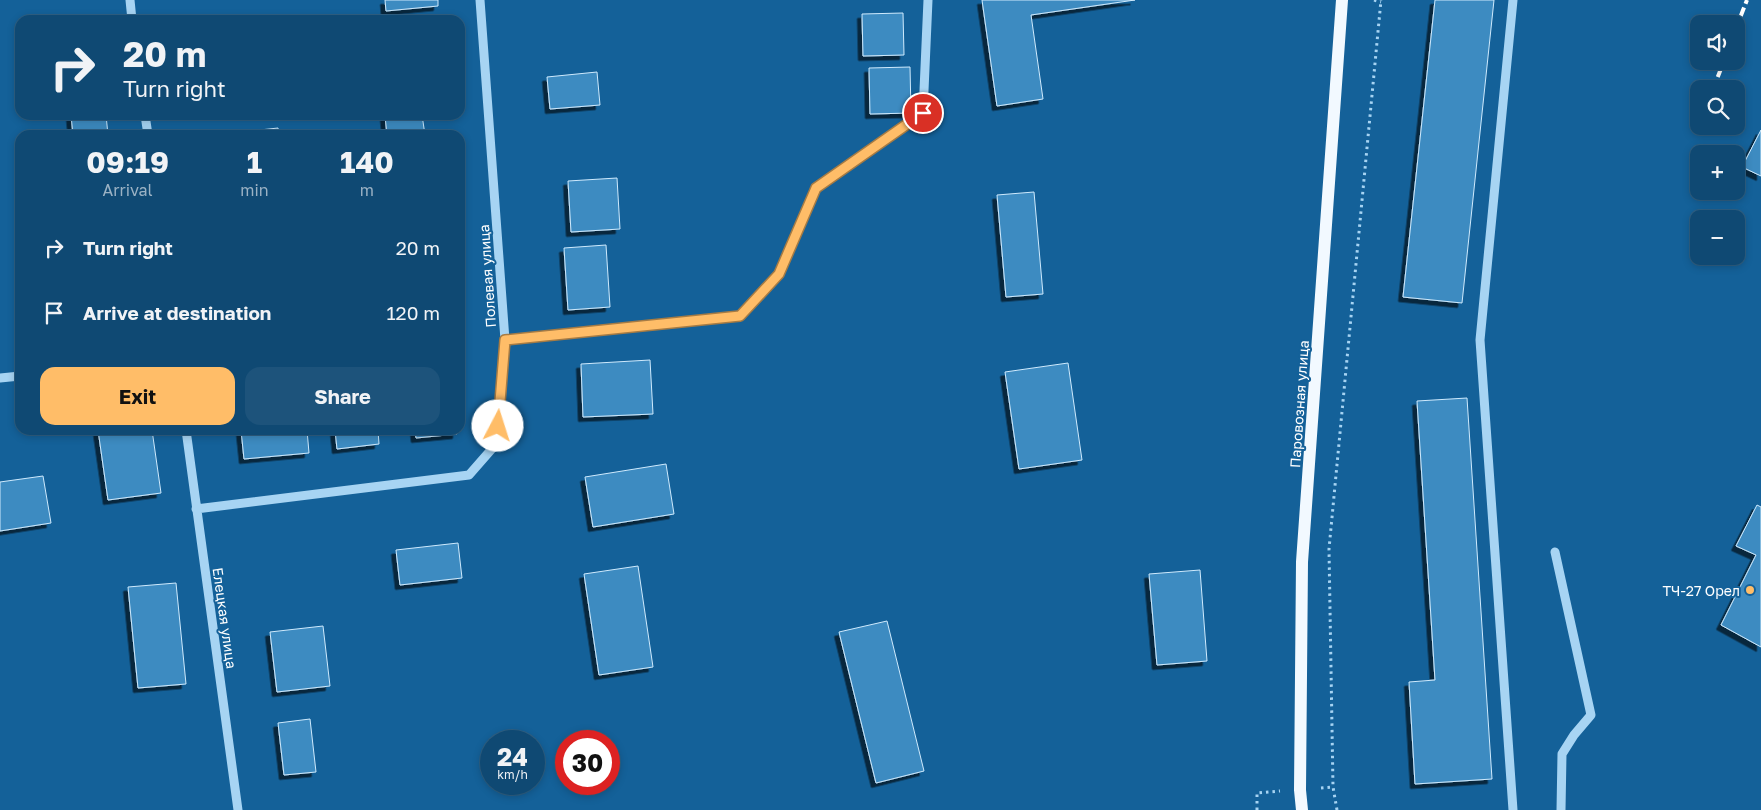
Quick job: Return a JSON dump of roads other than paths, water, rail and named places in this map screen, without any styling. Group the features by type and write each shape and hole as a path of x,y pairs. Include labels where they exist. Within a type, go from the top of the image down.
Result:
{"main road":[{"name":"Паровозная улица","path":"1302,810 1300,790 1302,562 1342,0"}],"street":[{"path":"130,0 132,15"},
{"name":"Полевая улица","path":"196,508 468,475 497,443 505,340 480,0"},
{"path":"505,340 740,316 779,274 816,188 923,113 928,0"},
{"path":"1513,0 1480,340 1513,810"},
{"path":"0,378 15,376"},
{"name":"Елецкая улица","path":"187,435 238,810"},
{"path":"1555,552 1591,715 1574,735 1562,754 1561,810"}],"railway":[{"path":"1741,15 1747,0"},
{"path":"1717,80 1720,70"}],"place":[{"name":"ТЧ-27 Орел","path":"1750,590"}]}
